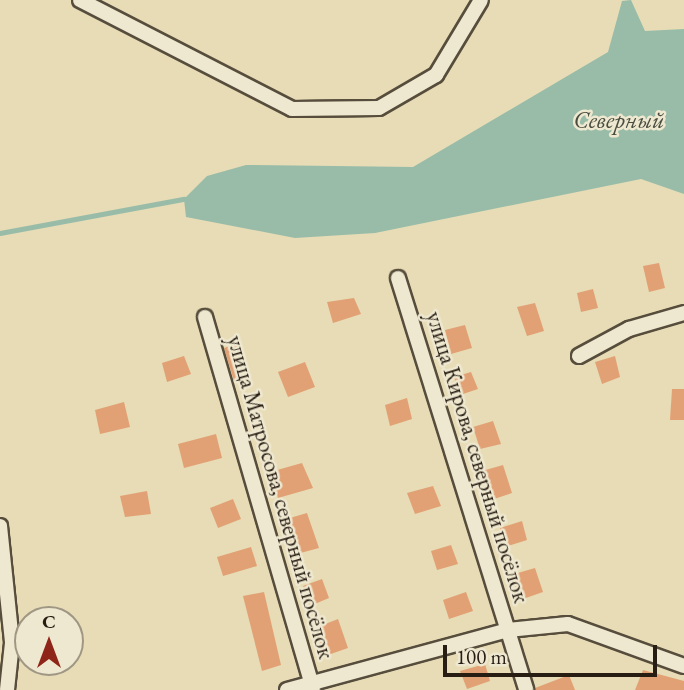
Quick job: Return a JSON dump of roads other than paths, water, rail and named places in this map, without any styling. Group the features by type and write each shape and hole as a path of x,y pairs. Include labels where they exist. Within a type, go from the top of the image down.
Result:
{"street":[{"path":"80,0 292,109 379,108 436,75 481,0"},
{"name":"улица Кирова, северный посёлок","path":"398,278 526,690"},
{"path":"579,356 629,329 684,313"},
{"name":"улица Матросова, северный посёлок","path":"205,317 312,686"},
{"path":"0,526 7,690"},
{"path":"287,690 312,686 508,630 568,624 684,666"}],"water":[{"name":"Северный","path":"631,0 645,31 684,29 684,194 641,179 375,233 295,238 186,217 184,199 207,176 246,165 413,167 608,52 622,1"}],"waterway":[{"path":"0,233 184,199"}]}
